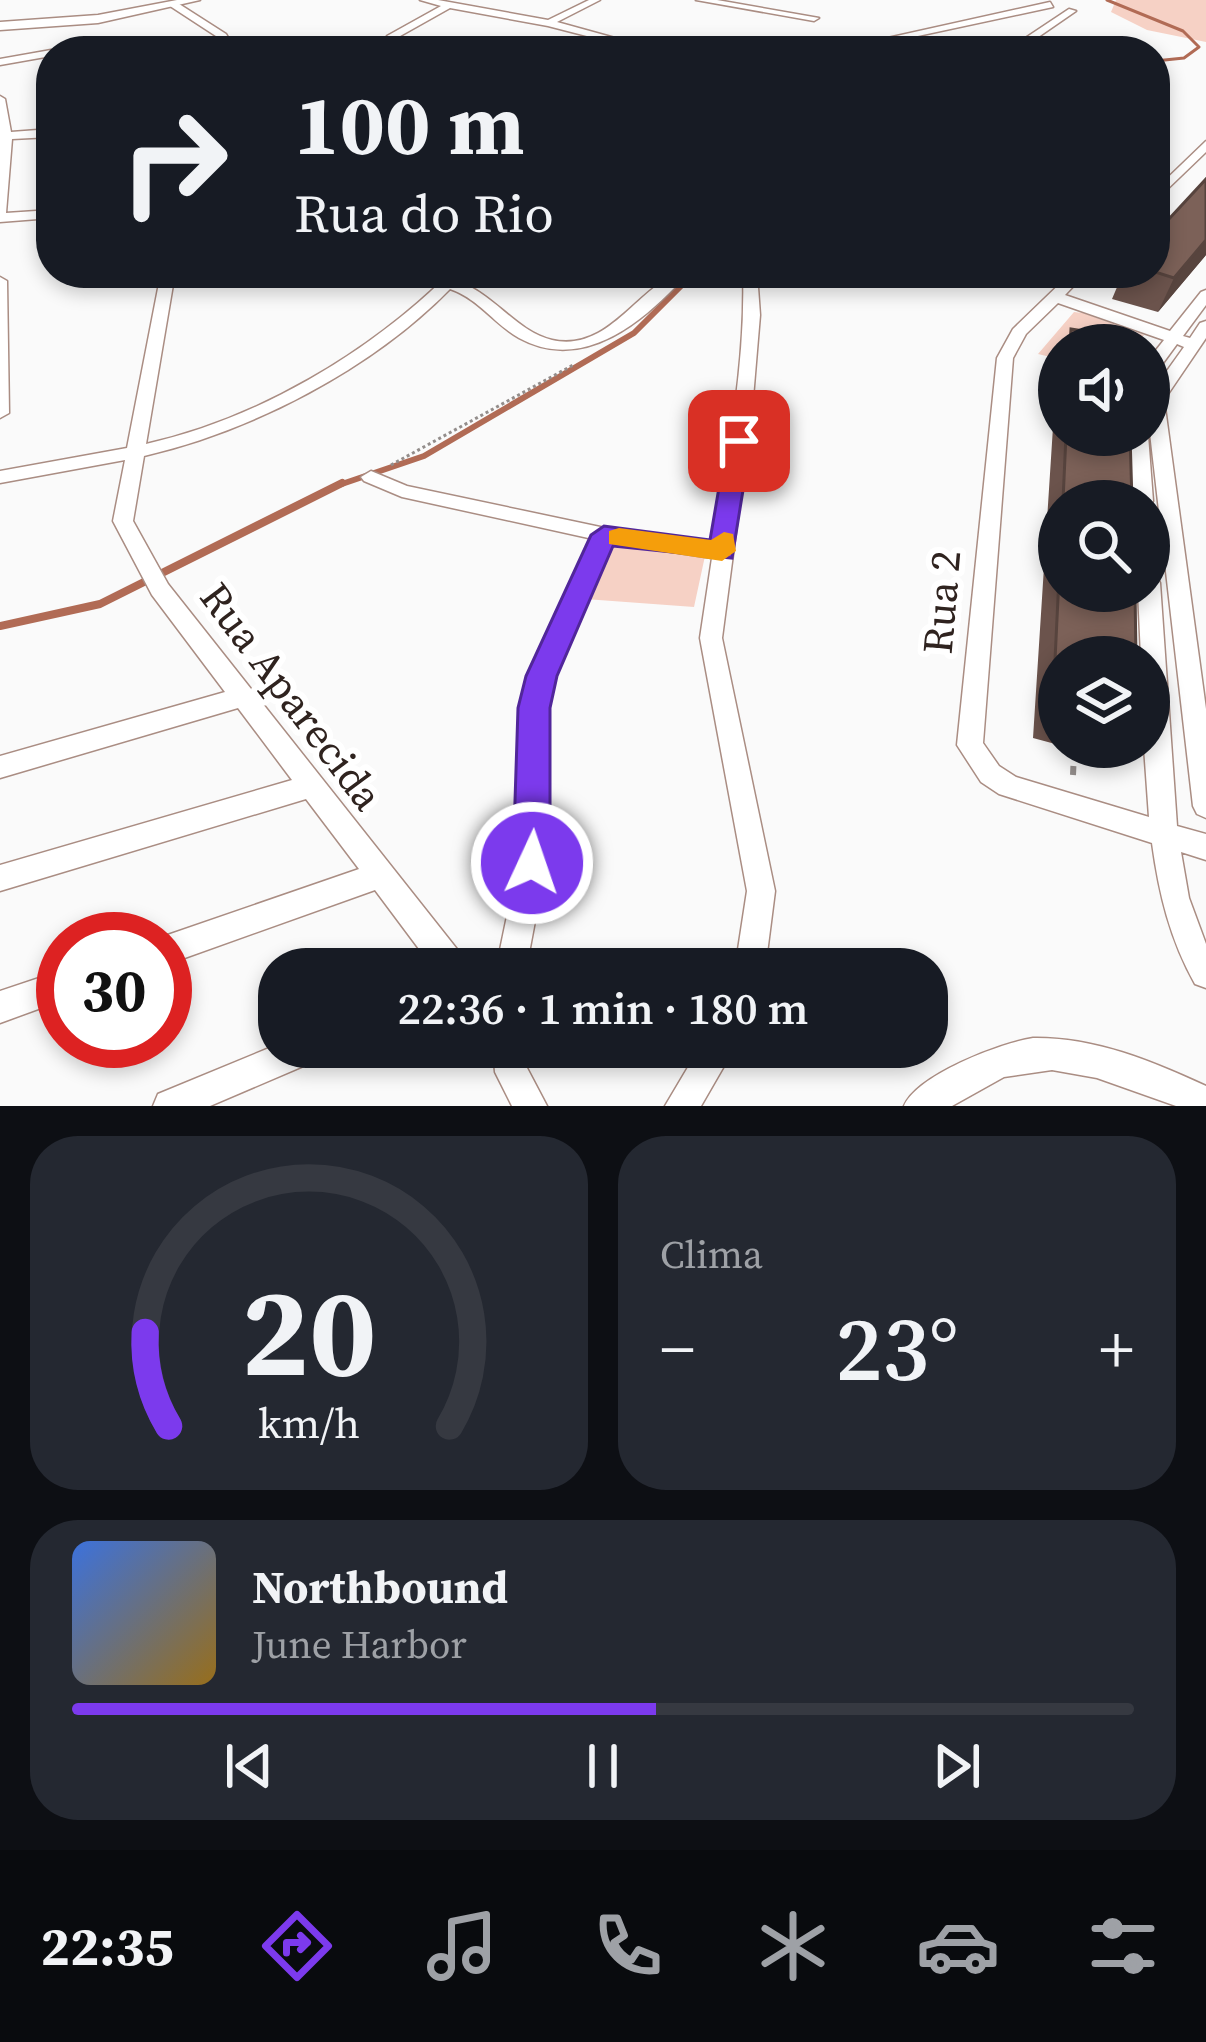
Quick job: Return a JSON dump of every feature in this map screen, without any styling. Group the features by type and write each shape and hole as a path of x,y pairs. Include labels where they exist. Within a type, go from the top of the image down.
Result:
{"street":[{"path":"0,26 98,19 194,0"},
{"path":"424,0 599,36"},
{"path":"549,23 596,0"},
{"path":"700,0 814,18"},
{"path":"173,4 223,36"},
{"path":"904,36 1050,5"},
{"path":"394,36 447,6"},
{"path":"1034,36 1072,11"},
{"path":"0,62 36,56"},
{"path":"0,99 4,136 0,209 36,213"},
{"path":"4,136 36,135"},
{"path":"1170,181 1206,145"},
{"path":"0,281 0,413"},
{"name":"Rua Aparecida","path":"166,288 123,521 155,579 437,948"},
{"path":"0,477 188,440 306,385 440,288"},
{"path":"473,288 527,336 573,342 626,326 665,288"},
{"path":"749,288 746,386 711,638 761,891 753,948"},
{"name":"Rua 2","path":"1065,288 1019,332 1005,358 970,745 990,774 1008,786 1206,847"},
{"path":"1206,295 1156,400 1206,806"},
{"path":"1057,297 1183,341"},
{"path":"1170,352 1206,326"},
{"path":"370,477 402,490 604,535 722,551"},
{"path":"515,948 532,863 534,708 542,676 604,535"},
{"path":"1151,612 1166,836 1180,930 1206,973"},
{"path":"0,767 242,697"},
{"path":"0,878 311,786"},
{"path":"192,941 380,875"},
{"path":"0,1006 36,994"},
{"path":"921,1106 989,1066 1033,1054 1165,1083 1206,1103"},
{"path":"170,1106 261,1068"},
{"path":"511,1068 530,1106"},
{"path":"682,1106 706,1068"}],"path":[{"path":"370,477 578,362 584,356 573,342"},
{"path":"1073,768 1073,775"}],"shaded area":[{"path":"1116,0 1206,0 1206,42 1147,30 1111,12"},
{"path":"1074,312 1114,324 1064,324"},
{"path":"609,541 705,556 694,607 585,599"}],"building":[{"path":"1206,179 1206,240 1174,278 1170,277 1170,218"},
{"path":"1065,456 1131,456 1131,480 1064,480"},
{"path":"1057,612 1135,612 1136,636 1056,636"}],"waterway":[{"path":"1107,0 1183,31 1199,47 1184,58 1170,59"},
{"path":"336,486 424,456 634,333 679,288"},
{"path":"336,486 342,483"},
{"path":"0,626 100,604 336,486"}],"slow traffic":[{"path":"619,537 722,551 724,541"}],"route":[{"path":"532,863 534,708 542,676 604,535 722,551 739,441"}]}
